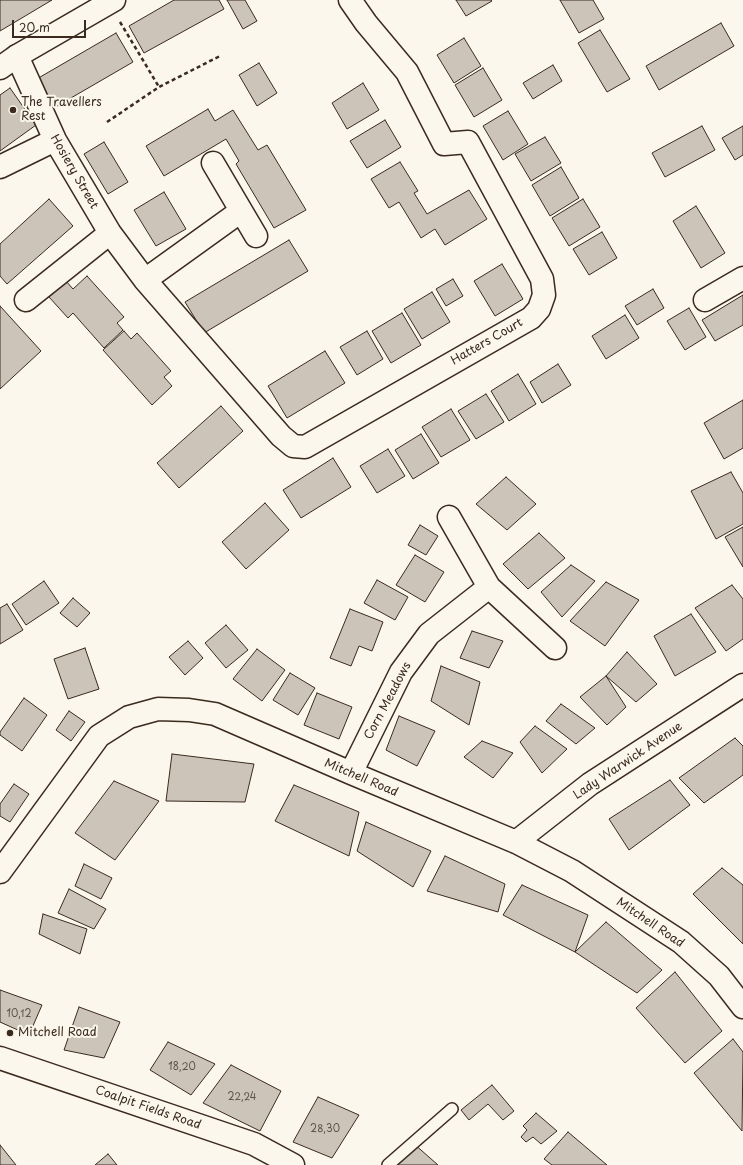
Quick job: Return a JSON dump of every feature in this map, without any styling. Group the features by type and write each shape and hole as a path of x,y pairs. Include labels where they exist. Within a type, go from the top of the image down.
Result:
{"street":[{"name":"Hatters Court","path":"145,280 281,436 294,446 305,447 531,318 539,309 544,295 542,279 468,142 444,144 407,72 366,24 350,0"},
{"path":"8,62 112,2"},
{"name":"Hosiery Street","path":"8,62 110,233 145,280"},
{"path":"0,166 55,140"},
{"path":"213,163 256,236"},
{"path":"145,280 241,211"},
{"path":"26,300 110,233"},
{"path":"705,300 743,278"},
{"path":"449,517 489,587 555,648"},
{"name":"Corn Meadows","path":"350,774 401,672 410,659 429,634 489,587"},
{"name":"Lady Warwick Avenue","path":"516,842 590,784 743,685"},
{"name":"Mitchell Road","path":"1,870 99,736 129,717 158,709 189,710 215,714 350,774 516,842 572,871 680,942 719,976 743,1008"},
{"name":"Coalpit Fields Road","path":"0,1058 254,1144 293,1165"}],"lane":[{"path":"388,1165 452,1109"}],"path":[{"path":"112,2 159,87"},
{"path":"107,122 159,87 220,56"}],"building":[{"path":"0,0 52,0 0,31"},
{"path":"174,0 219,0 224,9 144,53 129,26"},
{"path":"227,0 245,0 257,21 243,29"},
{"path":"456,0 491,0 492,1 466,16"},
{"path":"560,0 593,0 604,19 579,33"},
{"path":"721,23 734,46 659,90 646,66"},
{"path":"600,30 630,79 607,92 578,43"},
{"path":"116,33 133,62 52,109 35,80"},
{"path":"464,38 481,66 454,83 437,55"},
{"path":"259,63 277,93 257,106 239,75"},
{"path":"553,65 562,81 533,99 523,83"},
{"path":"483,68 502,100 474,117 455,85"},
{"path":"363,83 379,110 347,129 332,103"},
{"name":"The Travellers Rest","path":"10,88 36,125 0,151 0,95"},
{"path":"208,109 215,121 233,110 258,150 267,145 306,210 274,228 236,164 239,161 226,139 164,176 146,146"},
{"path":"508,111 528,144 503,160 483,126"},
{"path":"385,120 401,147 367,168 350,141"},
{"path":"702,126 715,150 665,177 652,153"},
{"path":"743,126 743,155 735,160 722,138"},
{"path":"545,137 561,163 531,181 515,154"},
{"path":"104,142 128,182 108,194 84,154"},
{"path":"400,162 418,191 414,193 427,214 469,190 487,219 445,245 435,229 421,238 399,202 389,208 371,179"},
{"path":"561,167 579,198 550,216 532,185"},
{"path":"164,192 186,229 156,246 134,210"},
{"path":"49,199 73,226 7,284 0,276 0,244"},
{"path":"583,199 600,227 569,246 552,218"},
{"path":"696,206 725,253 701,268 673,221"},
{"path":"602,232 617,258 589,275 573,249"},
{"path":"289,240 308,271 204,333 185,302"},
{"path":"502,264 523,299 495,316 474,281"},
{"path":"87,276 124,317 117,323 123,330 104,348 73,313 68,318 49,297 66,281 73,289"},
{"path":"453,279 463,296 446,306 436,289"},
{"path":"653,289 664,308 637,325 625,306"},
{"path":"432,292 450,322 422,339 404,309"},
{"path":"743,295 743,325 715,341 702,320"},
{"path":"0,306 41,351 0,389"},
{"path":"689,308 706,337 685,350 667,321"},
{"path":"402,313 421,345 391,363 372,331"},
{"path":"625,315 639,338 606,359 592,336"},
{"path":"124,331 131,339 137,333 171,371 164,377 172,386 152,405 103,350"},
{"path":"367,331 383,359 357,375 340,347"},
{"path":"325,351 345,383 287,418 268,386"},
{"path":"558,364 571,385 542,403 530,382"},
{"path":"518,374 536,404 509,421 491,391"},
{"path":"486,394 504,422 476,439 458,411"},
{"path":"743,400 743,448 724,459 704,423"},
{"path":"221,406 243,431 179,488 157,463"},
{"path":"451,409 470,440 441,457 422,427"},
{"path":"421,434 439,463 413,479 395,450"},
{"path":"388,449 405,476 377,493 360,466"},
{"path":"333,458 351,487 301,518 283,490"},
{"path":"731,472 743,493 743,524 716,539 691,491"},
{"path":"506,477 536,504 507,530 476,504"},
{"path":"265,503 289,530 246,569 222,542"},
{"path":"420,525 438,536 426,555 408,545"},
{"path":"743,527 743,567 725,537"},
{"path":"539,533 565,558 528,589 503,564"},
{"path":"415,555 444,572 425,602 396,585"},
{"path":"571,565 595,581 562,617 541,592"},
{"path":"377,580 408,597 395,620 364,603"},
{"path":"44,581 59,603 26,625 12,604"},
{"path":"606,582 639,600 605,646 570,621"},
{"path":"732,585 743,599 743,639 726,651 695,608"},
{"path":"73,598 90,613 77,627 60,613"},
{"path":"7,604 23,630 0,644 0,608"},
{"path":"350,609 383,622 372,651 359,646 351,666 330,658"},
{"path":"691,614 716,652 675,676 654,636"},
{"path":"226,625 248,650 226,668 205,643"},
{"path":"472,631 503,641 489,668 460,658"},
{"path":"188,641 203,658 185,675 169,657"},
{"path":"85,648 99,689 68,699 54,659"},
{"path":"257,649 285,670 262,701 233,679"},
{"path":"627,652 657,684 636,702 606,676"},
{"path":"441,666 480,682 469,725 431,701"},
{"path":"290,673 315,688 298,715 273,700"},
{"path":"606,676 626,707 607,725 580,697"},
{"path":"317,693 352,707 339,739 304,725"},
{"path":"24,698 47,715 22,751 0,735 0,732"},
{"path":"561,704 595,728 576,744 546,721"},
{"path":"69,711 85,722 71,741 56,730"},
{"path":"399,716 435,731 417,766 386,750"},
{"path":"535,726 567,749 542,773 520,742"},
{"path":"735,738 743,746 743,775 704,803 679,778"},
{"path":"482,741 513,753 493,778 464,757"},
{"path":"172,754 254,764 245,802 166,801"},
{"path":"670,780 690,805 629,850 609,819"},
{"path":"114,781 159,801 115,860 75,833"},
{"path":"14,784 29,794 10,822 0,816 0,804"},
{"path":"294,785 359,812 349,856 275,821"},
{"path":"366,822 431,851 413,887 357,851"},
{"path":"445,856 505,884 498,912 427,891"},
{"path":"84,864 112,878 101,899 75,886"},
{"path":"722,868 743,885 743,944 693,894"},
{"path":"522,885 588,915 575,952 503,915"},
{"path":"69,889 106,909 94,929 58,913"},
{"path":"43,914 87,929 80,954 39,934"},
{"path":"606,922 662,970 637,993 575,952"},
{"path":"675,972 722,1031 685,1063 636,1008"},
{"path":"0,990 42,1005 29,1035 0,1022"},
{"path":"79,1007 120,1022 104,1058 64,1050"},
{"path":"733,1039 743,1052 742,1131 694,1073"},
{"path":"168,1042 215,1064 191,1095 150,1070"},
{"path":"231,1065 281,1091 260,1131 203,1103"},
{"path":"492,1085 514,1111 503,1120 488,1104 469,1120 461,1110"},
{"path":"318,1097 359,1115 332,1158 293,1142"},
{"path":"536,1113 557,1131 541,1144 533,1137 526,1142 521,1137 527,1130 523,1126"},
{"path":"568,1132 607,1165 552,1165 544,1159"},
{"path":"413,1143 438,1165 392,1165"},
{"path":"0,1145 16,1165 0,1165"},
{"path":"108,1154 117,1165 95,1165"}],"place":[{"name":"The Travellers Rest","path":"13,110"},
{"name":"Mitchell Road","path":"10,1033"}]}
